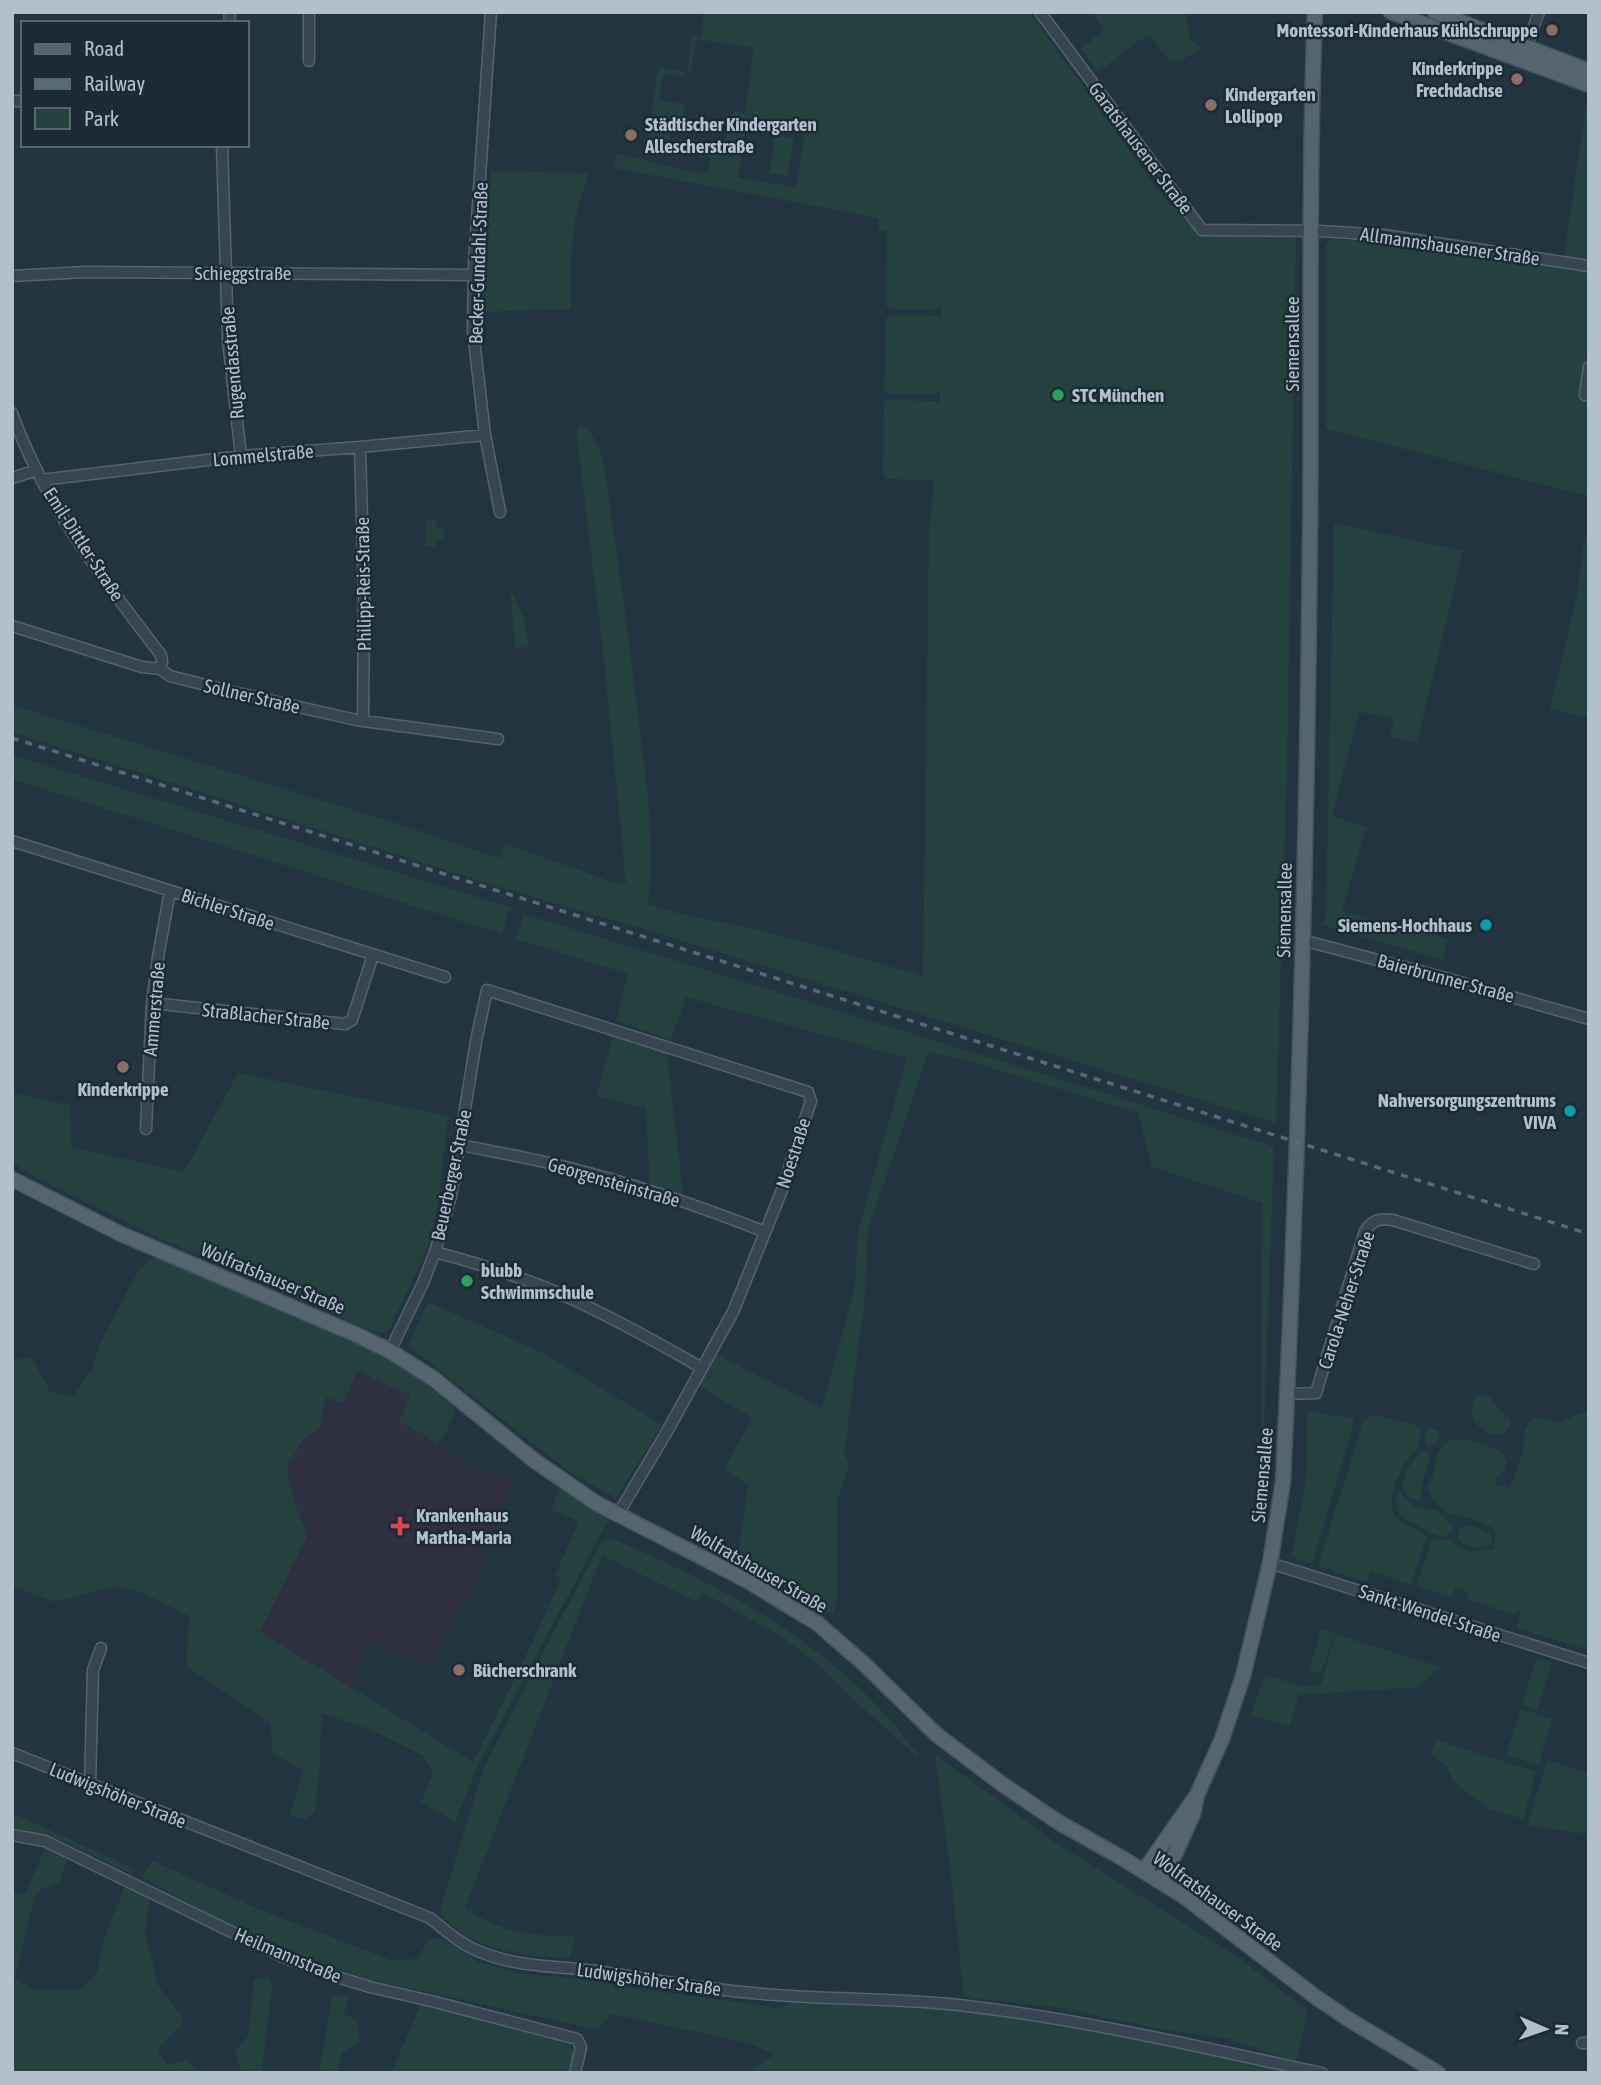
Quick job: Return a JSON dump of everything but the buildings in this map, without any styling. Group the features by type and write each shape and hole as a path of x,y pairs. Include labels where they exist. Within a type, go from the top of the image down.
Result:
{"main road":[{"name":"Siemensallee","path":"1160,1881 1193,1814 1197,1795 1222,1739 1243,1676 1270,1563 1283,1482 1302,940 1310,577 1311,99 1315,12"},
{"path":"1391,12 1589,85"},
{"path":"1435,12 1589,71"},
{"name":"Wolfratshauser Straße","path":"12,1179 121,1234 355,1334 390,1351 435,1379 535,1461 596,1503 746,1580 817,1623 863,1663 937,1735 1002,1784 1058,1822 1182,1895 1317,1998 1429,2071"},
{"name":"Siemensallee","path":"1144,1871 1197,1795"}],"street":[{"path":"309,12 309,61"},
{"name":"Becker-Gundahl-Straße","path":"491,12 474,275 475,352 485,435 500,512"},
{"name":"Garatshausener Straße","path":"1040,12 1202,230 1310,231"},
{"path":"1527,47 1539,12"},
{"name":"Rugendasstraße","path":"222,147 228,340 241,456"},
{"name":"Allmannshausener Straße","path":"1310,231 1384,235 1589,266"},
{"name":"Schieggstraße","path":"12,276 85,272 474,275"},
{"path":"1584,395 1589,367"},
{"name":"Emil-Dittler-Straße","path":"12,413 39,475 84,550 162,655 160,669"},
{"name":"Lommelstraße","path":"12,478 485,435"},
{"name":"Philipp-Reis-Straße","path":"360,447 364,597 363,721"},
{"name":"Sollner Straße","path":"12,626 142,667 160,669 170,676 233,692 363,721 498,739"},
{"name":"Bichler Straße","path":"12,841 444,977"},
{"name":"Ammerstraße","path":"146,1129 152,1003 170,891"},
{"name":"Baierbrunner Straße","path":"1302,940 1443,976 1589,1019"},
{"name":"Straßlacher Straße","path":"152,1003 345,1024 352,1020 373,955"},
{"name":"Beuerberger Straße","path":"390,1351 423,1283 451,1196 487,990"},
{"name":"Noestraße","path":"487,990 808,1091 811,1101 782,1190 733,1312 618,1514"},
{"name":"Georgensteinstraße","path":"460,1145 564,1167 631,1185 765,1232"},
{"name":"Carola-Neher-Straße","path":"1287,1394 1316,1393 1365,1231 1371,1223 1381,1219 1393,1220 1534,1264"},
{"path":"435,1252 531,1282 577,1301 702,1368"},
{"name":"Sankt-Wendel-Straße","path":"1270,1563 1589,1663"},
{"path":"90,1785 93,1670 100,1648"},
{"name":"Ludwigshöher Straße","path":"12,1753 430,1918 482,1953 504,1959 778,1996 877,1998 1032,2014 1322,2073"},
{"name":"Heilmannstraße","path":"12,1835 45,1841 283,1957 334,1976 577,2039 581,2048 575,2073"}],"shaded area":[{"name":"Krankenhaus Martha-Maria","path":"357,1371 411,1395 400,1422 489,1475 499,1471 515,1480 493,1534 493,1543 469,1597 457,1612 433,1667 370,1641 352,1688 260,1632 308,1535 292,1497 287,1467 304,1437 319,1430 326,1397"}],"green space":[{"path":"698,12 1029,12 1164,198 1172,207 1176,205 1194,230 1202,234 1296,237 1287,766 1276,1123 496,886 12,732 12,705 405,826 501,859 504,843 618,884 626,883 603,649 576,431 579,426 588,428 600,449 603,462 639,722 651,836 648,904 792,939 918,975 923,974 929,530 933,480 886,479 883,476 884,402 936,401 940,404 940,392 888,394 884,391 886,318 890,315 938,316 941,319 941,307 937,310 890,309 886,306 887,231 879,230 879,218 614,168 616,154 708,173 710,157 647,149 657,71 661,68 681,71 685,76 663,75 659,101 685,104 683,117 672,116 669,142 724,150 729,117 736,112 745,113 754,48 696,39 689,73 687,71 692,36 701,37 704,13","holes":["746,122 805,130 796,187 738,178"]},
{"path":"1092,12 1186,12 1189,37 1201,49 1183,59 1172,60 1163,53 1151,36 1139,40 1098,72 1081,49 1104,30"},
{"path":"1587,99 1589,100 1589,261 1564,257"},
{"path":"775,135 794,138 788,176 770,173"},
{"path":"491,171 586,173 588,177 574,225 572,242 571,309 482,312"},
{"path":"1333,239 1383,242 1589,270 1589,336 1582,382 1589,384 1589,496 1326,429 1326,244"},
{"path":"426,520 437,520 436,528 444,528 443,539 437,539 436,546 426,546"},
{"path":"1334,523 1463,551 1417,743 1390,737 1394,718 1359,712 1332,816 1366,827 1342,912 1448,938 1443,960 1322,925 1326,913"},
{"path":"1589,524 1589,718 1550,709 1577,595"},
{"path":"510,587 524,618 529,647 515,648"},
{"path":"12,755 510,907 502,934 12,779"},
{"path":"524,914 1274,1147 1263,1454 1262,1203 1152,1167 1138,1113 969,1061 928,1052 868,1230 865,1297 844,1454 849,1466 838,1497 837,1596 834,1615 737,1561 748,1485 724,1469 752,1418 698,1385 715,1354 822,1408 855,1287 858,1231 907,1058 686,997 671,1040 616,1021 628,974 516,939"},
{"path":"613,1037 667,1053 683,1195 650,1184 646,1108 596,1096"},
{"path":"238,1073 448,1116 438,1204 429,1245 389,1330 375,1332 157,1237 31,1175 12,1162 12,1093 70,1105 71,1147 184,1172"},
{"path":"155,1256 382,1354 453,1405 455,1413 437,1445 399,1422 410,1395 357,1371 344,1403 326,1397 319,1430 304,1438 287,1467 294,1502 308,1534 260,1632 473,1762 561,1579 555,1576 579,1521 551,1510 560,1487 610,1516 478,1765 455,1822 421,1802 433,1773 424,1756 369,1729 322,1713 315,1812 305,1819 290,1815 303,1770 272,1753 271,1723 186,1666 189,1616 139,1591 113,1587 54,1602 12,1586 12,1359 32,1358 50,1392 73,1397 92,1369 101,1342 138,1271"},
{"path":"428,1302 541,1352 662,1425 616,1498 571,1473 408,1346"},
{"path":"1476,1396 1490,1397 1499,1410 1511,1420 1508,1429 1494,1434 1478,1426 1472,1407"},
{"path":"1589,1410 1589,1650 1517,1628 1521,1609 1510,1613 1467,1599 1469,1592 1455,1587 1450,1597 1416,1586 1432,1539 1448,1540 1467,1551 1494,1549 1495,1529 1474,1519 1448,1513 1432,1498 1427,1488 1434,1474 1438,1453 1443,1446 1464,1439 1502,1452 1507,1462 1504,1471 1496,1477 1497,1486 1506,1486 1509,1489 1522,1456 1525,1431 1532,1419 1537,1417 1560,1422"},
{"path":"1316,1411 1352,1418 1354,1423 1312,1564 1292,1557 1306,1477 1307,1415"},
{"path":"1375,1415 1415,1425 1420,1430 1419,1444 1399,1475 1392,1503 1398,1520 1427,1537 1411,1585 1370,1571 1367,1582 1318,1566 1364,1419"},
{"path":"1430,1429 1437,1430 1441,1437 1429,1447 1424,1434"},
{"path":"1424,1452 1430,1455 1422,1496 1417,1500 1404,1492 1404,1477 1412,1462"},
{"path":"1399,1492 1413,1506 1438,1511 1453,1526 1451,1531 1444,1536 1435,1535 1403,1517 1398,1512 1396,1497"},
{"path":"1466,1525 1491,1535 1493,1543 1474,1547 1462,1543 1458,1539 1459,1529"},
{"path":"611,1538 699,1579 783,1628 822,1656 859,1688 892,1722 922,1761 823,1668 782,1637 702,1592 697,1602 602,1555 465,1908 492,1923 517,1932 575,1937 570,1958 499,1949 467,1936 439,1913 484,1767 601,1542"},
{"path":"1321,1629 1334,1633 1322,1672 1309,1671"},
{"path":"1335,1634 1440,1667 1419,1687 1298,1695 1290,1727 1251,1715 1265,1675 1302,1686 1321,1685"},
{"path":"1536,1658 1552,1662 1537,1710 1522,1705"},
{"path":"1521,1709 1553,1719 1538,1765 1506,1755"},
{"path":"1436,1740 1536,1772 1523,1819 1489,1809 1454,1782 1447,1767 1431,1753"},
{"path":"935,1754 1056,1843 1239,1958 1308,2011 1296,2062 1229,2039 1155,2028 1061,2008 964,1997"},
{"path":"1547,1760 1589,1773 1589,1834 1527,1826"},
{"path":"12,1813 135,1869 132,1874 55,1838 12,1827"},
{"path":"45,1848 68,1859 59,1882 42,1889 34,1898 15,1979 33,1989 81,1989 97,1972 104,1939 125,1886 150,1897 145,1933 158,1985 184,2020 157,2051 167,2065 186,2061 202,2073 12,2073 12,1892 25,1894"},
{"path":"153,1861 256,1908 391,1960 417,1959 429,1939 443,1939 478,1962 523,1974 576,1978 781,2008 790,2003 854,2005 949,2010 1044,2020 1294,2073 747,2073 775,2054 748,2043 612,2014 597,2030 364,1978 309,1960 217,1918 141,1877"},
{"path":"268,1976 272,1987 262,2067 265,2073 241,2073 235,2051 248,2036 254,1980"},
{"path":"333,1994 348,1997 344,2013 357,2020 360,2041 342,2053 338,2073 319,2073"},
{"path":"421,2004 569,2044 574,2054 570,2073 391,2073"}],"railway":[{"path":"12,738 1589,1234"}],"place":[{"name":"Montessori-Kinderhaus Kühlschruppe","path":"1552,30"},
{"name":"Kinderkrippe Frechdachse","path":"1517,79"},
{"name":"Kindergarten Lollipop","path":"1211,105"},
{"name":"Städtischer Kindergarten Allescherstraße","path":"631,135"},
{"name":"STC München","path":"1058,395"},
{"name":"Siemens-Hochhaus","path":"1486,925"},
{"name":"Kinderkrippe","path":"123,1067"},
{"name":"Nahversorgungszentrums VIVA","path":"1570,1111"},
{"name":"blubb Schwimmschule","path":"467,1281"},
{"name":"Krankenhaus Martha-Maria","path":"400,1526"},
{"name":"Bücherschrank","path":"459,1670"}]}
